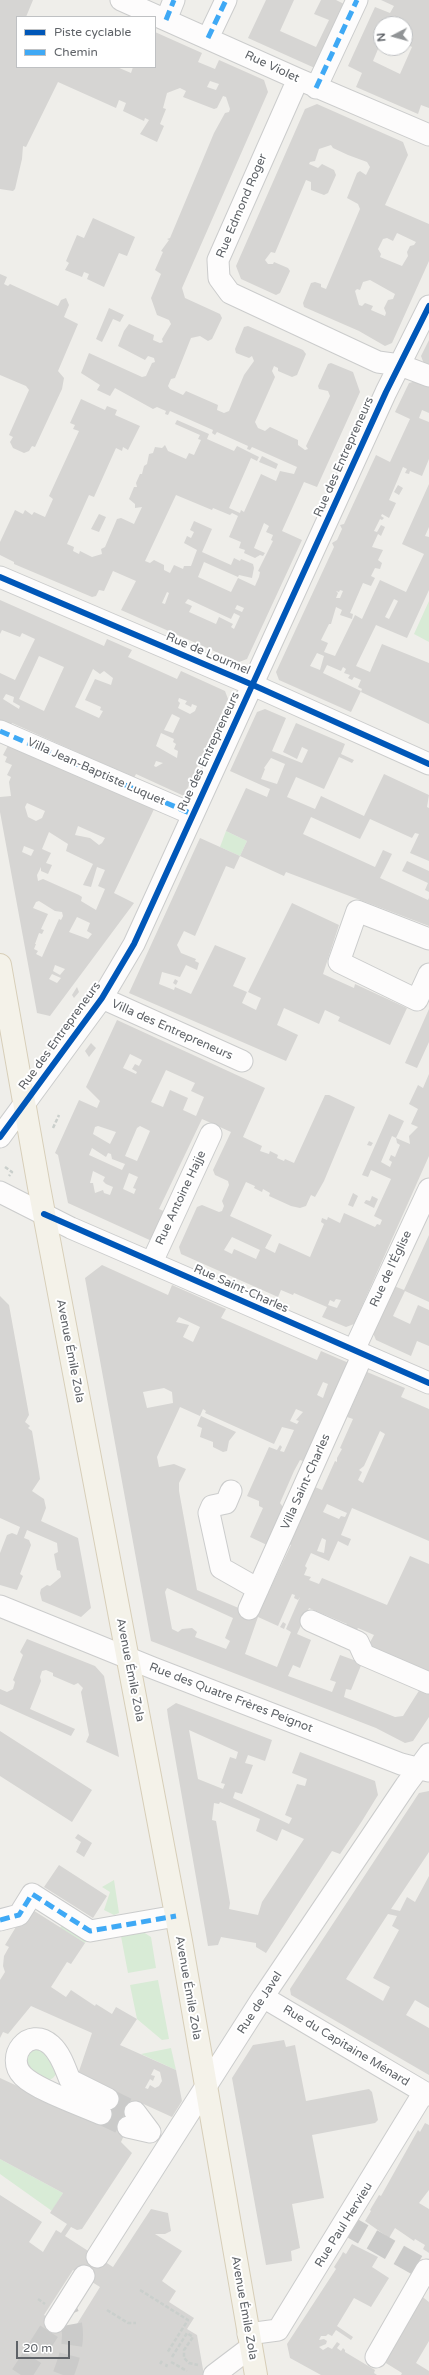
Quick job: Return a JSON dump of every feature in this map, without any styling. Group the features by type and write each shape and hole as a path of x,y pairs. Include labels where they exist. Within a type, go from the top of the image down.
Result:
{"main road":[{"name":"Avenue Émile Zola","path":"0,965 44,1214 176,1916 256,2375"}],"street":[{"name":"Rue Violet","path":"120,0 208,38 316,88 427,134"},
{"path":"166,20 174,0"},
{"path":"208,38 226,0"},
{"path":"316,88 357,0"},
{"name":"Rue Edmond Roger","path":"298,79 218,260 219,278 230,293 378,362 400,365 429,376"},
{"name":"Rue des Entrepreneurs","path":"0,1137 102,998 134,944 192,814 400,365 429,306"},
{"name":"Rue de Lourmel","path":"0,577 253,685 429,764"},
{"name":"Villa Jean-Baptiste Luquet","path":"0,731 192,814"},
{"path":"429,939 357,911 338,962 417,1000 429,974"},
{"name":"Villa des Entrepreneurs","path":"102,998 242,1061"},
{"name":"Rue Antoine Hajje","path":"152,1262 211,1134"},
{"name":"Rue de l'Église","path":"358,1352 429,1189"},
{"name":"Rue Saint-Charles","path":"0,1192 44,1214 429,1383"},
{"name":"Villa Saint-Charles","path":"249,1609 358,1352"},
{"path":"231,1490 226,1503 212,1506 209,1513 219,1561 226,1572 258,1589"},
{"name":"Rue des Quatre Frères Peignot","path":"0,1606 128,1658 401,1764 426,1764"},
{"path":"311,1621 358,1642 364,1655 429,1683"},
{"name":"Rue de Javel","path":"97,2257 206,2089 263,1997 426,1764"},
{"path":"0,1920 19,1915 32,1894 90,1931 176,1916"},
{"name":"Rue du Capitaine Ménard","path":"263,1997 426,2094"},
{"name":"Rue Paul Hervieu","path":"250,2341 278,2330 426,2094"},
{"path":"131,2119 150,2132 171,2142"},
{"path":"376,2357 426,2270"},
{"path":"55,2322 84,2276"},
{"path":"208,2370 250,2341"}],"path":[{"path":"53,1128 59,1114"},
{"path":"12,1172 17,1176"},
{"path":"140,2290 188,2320 167,2353"},
{"path":"107,2310 128,2323 136,2323"},
{"path":"172,2357 187,2333 193,2337 184,2350 184,2358 189,2363 208,2370"},
{"path":"171,2362 186,2371"}],"green space":[{"path":"429,601 429,642 414,634"},
{"path":"226,831 247,841 240,856 220,847"},
{"path":"114,1880 119,1913 114,1915 104,1910 110,1892 102,1887"},
{"path":"63,1924 88,1937 85,1943 60,1928"},
{"path":"137,1928 151,1937 156,1968 128,1973 120,1931"},
{"path":"158,1980 169,2039 162,2040 137,2019 130,1985"},
{"path":"39,2043 58,2072 53,2078 47,2081 35,2077 23,2058"},
{"path":"171,2048 176,2070 141,2054"},
{"path":"0,2159 63,2193 52,2211 0,2174"}],"building":[{"path":"0,0 33,0 26,16 16,16 16,68 119,68 131,73 133,68 156,68 156,32 202,53 198,62 215,69 219,60 264,80 268,92 182,288 185,298 220,314 222,318 212,339 208,341 200,336 191,338 175,378 171,379 168,386 170,389 183,395 186,391 218,405 217,410 224,413 229,411 244,375 254,361 252,356 249,358 236,353 235,349 244,327 248,326 303,350 306,354 297,375 292,377 278,371 278,368 274,366 272,371 275,377 255,422 258,428 265,431 270,427 298,440 298,445 305,450 308,449 306,446 330,396 328,391 319,389 318,386 328,364 331,363 353,372 360,392 317,487 304,482 282,531 302,540 247,659 239,662 121,610 136,581 113,571 104,591 99,590 96,596 92,597 14,564 14,562 0,555 0,542 15,510 23,514 25,510 32,515 34,512 45,517 53,499 49,496 79,431 73,429 75,425 70,423 81,399 105,410 107,406 117,410 115,415 140,426 128,450 123,447 122,451 116,448 94,497 89,495 67,544 74,547 73,551 79,554 80,551 92,557 102,554 101,549 105,547 117,519 121,518 134,524 142,507 135,508 135,504 129,499 134,487 137,487 136,483 140,474 142,474 144,466 147,464 149,454 153,453 155,447 162,448 165,445 168,451 186,459 189,453 194,455 201,440 198,439 200,435 175,424 177,420 209,434 207,439 234,451 237,446 259,457 257,461 251,458 229,508 240,513 241,510 244,512 261,474 276,481 280,471 294,474 297,467 252,447 250,450 247,449 248,446 217,432 215,435 212,433 213,430 170,411 168,415 165,414 166,411 157,407 153,409 115,388 110,396 97,390 100,385 81,373 89,353 142,377 146,376 152,363 155,362 154,358 148,356 145,360 118,346 124,331 129,324 154,335 153,340 160,343 163,342 162,339 171,324 169,320 157,315 151,298 161,274 155,270 163,252 161,251 169,240 167,239 170,238 214,133 225,113 229,112 230,109 226,97 223,96 217,108 214,109 183,97 186,91 180,88 167,93 163,108 166,109 160,124 164,126 157,142 140,134 149,120 145,118 144,121 123,111 126,103 119,100 116,108 58,82 26,147 23,146 22,159 15,189 13,191 0,189","holes":["210,81 219,84 216,90 207,87","176,495 212,510 213,508 230,515 232,513 238,516 229,537 241,542 239,548 245,550 244,553 255,558 260,555 263,556 265,553 254,548 264,523 269,526 266,532 273,535 271,540 273,541 258,571 260,572 255,586 238,578 231,592 198,577 204,562 238,577 239,575 252,578 254,568 253,564 241,559 240,561 234,558 231,565 202,552 212,529 194,521 190,530 194,532 191,538 187,536 184,543 197,550 191,566 184,566 183,569 174,565 170,573 164,570 164,565 154,560 150,563 145,561","167,592 169,593 165,604 162,603","188,599 231,619 234,613 240,616 234,629 231,627 233,624 219,617 216,624 189,612 192,606 185,603","237,605 244,608 242,612 235,609"]},
{"path":"266,0 294,0 280,31 316,47 329,20 314,14 321,0 336,0 346,5 317,69 248,38"},
{"path":"381,0 429,0 429,108 421,105 418,114 356,87 362,73 348,66 375,7 390,13 394,6"},
{"path":"317,104 403,142 408,155 385,205 429,224 429,261 392,343 385,346 359,331 304,307 303,303 311,283 315,282 321,284 321,287 326,289 360,209 358,204 347,198 357,173 360,171 366,175 370,167 367,162 333,148 331,145 319,149 315,161 310,162 309,164 318,168 322,164 334,170 336,175 328,193 324,195 311,190 311,182 306,180 275,253 271,252 265,260 268,264 273,264 274,262 288,268 290,271 280,293 276,295 241,279 236,266 305,109","holes":["397,233 416,242 414,245 410,246 407,252 408,256 402,266 380,257 381,254 378,249 383,239 387,238 393,241","370,280 395,294 393,299 388,300 384,308 386,313 385,316 371,310 373,306 365,303 362,306 359,305 355,291 357,289 360,290 363,282"]},
{"path":"93,218 135,237 127,256 119,253 104,287 87,279 89,274 84,272 82,277 65,270 69,263 66,261 77,235 84,238"},
{"path":"0,274 7,277 4,284 8,286 10,284 58,306 61,300 66,298 69,305 64,317 78,324 58,371 64,378 62,389 35,447 32,446 29,451 24,453 13,448 10,442 13,437 9,435 29,390 26,386 0,375"},
{"path":"109,308 124,315 120,322 113,319 102,342 96,339"},
{"path":"429,340 429,366 424,364 421,356"},
{"path":"416,381 429,386 429,413 422,410 419,418 429,422 429,459 422,476 410,471 409,474 405,473 407,469 403,467 389,500 396,503 389,518 382,514 381,516 384,518 382,520 380,519 374,531 377,532 381,525 385,527 381,536 378,534 372,547 383,550 378,560 382,563 380,569 375,568 371,576 375,578 371,586 363,583 350,613 353,614 352,619 340,615 342,610 336,607 331,624 329,624 321,640 328,643 324,652 335,656 355,615 362,619 380,580 406,592 424,554 402,544 429,484 429,527 425,536 429,537 429,590 407,638 376,625 356,666 370,672 382,644 429,663 429,724 361,692 362,689 358,687 361,680 354,677 352,680 348,678 350,675 344,673 346,669 343,667 341,671 327,665 323,673 361,691 351,712 279,680 276,672 334,547 332,543 337,540 342,529 340,525 344,524 376,455 390,462 410,419 395,412 409,383","holes":["340,590 343,591 340,598 336,598 338,593 336,591 339,592","394,599 398,601 389,619 385,617","317,653 324,656 320,670 310,666"]},
{"path":"262,456 278,464 276,469 259,462"},
{"path":"398,485 403,488 399,495 394,492"},
{"path":"99,514 106,517 99,532 91,529"},
{"path":"0,600 104,646 107,639 132,650 128,657 177,679 181,671 225,691 228,699 184,796 136,774 132,782 104,769 106,765 12,723 10,727 0,723 0,673 15,680 35,639 22,633 20,637 2,630 0,634","holes":["39,656 64,667 44,711 19,699","93,669 100,674 104,671 113,678 111,685 95,679 85,700 101,707 100,710 103,711 99,718 75,707","6,694 14,697 13,702 20,706 19,709 3,699","179,698 187,701 185,704 191,707 192,704 197,706 195,711 190,714 178,708 180,703 178,701","172,714 180,718 173,733 164,730","161,733 174,739 173,742 176,744 174,749 178,751 177,758 156,746","156,761 163,763 156,767 154,766"]},
{"path":"265,709 286,718 272,751 302,763 308,750 302,747 297,759 283,752 296,723 345,744 341,754 354,760 352,763 339,757 324,789 296,777 287,797 315,809 321,796 364,816 384,774 429,795 427,807 429,808 429,861 410,853 419,834 415,833 412,838 370,819 360,839 311,817 303,834 375,867 383,850 392,854 380,878 428,900 429,898 429,926 286,872 284,876 240,856 247,841 226,831 246,788 267,797 270,789 230,771 257,712","holes":["271,758 285,764 277,784 261,779 265,769 264,768"]},
{"path":"11,740 156,805 114,893 134,903 50,1016 37,1013 0,812 0,797 11,796 9,782 11,777 7,775 12,765 5,762 7,757 3,755","holes":["27,803 45,811 42,818 36,821 28,817 25,807","78,826 105,838 99,845 90,838 75,835","49,832 68,844 66,851 93,864 83,885 91,887 97,867 105,870 98,886 105,889 96,910 81,901 82,897 79,895 43,879 38,881 37,875 41,867 41,871 48,874 52,865 46,863 51,853 42,849","24,846 34,850 31,856 22,852","39,901 55,911 62,912 63,916 61,920 59,919 42,957 36,954 38,951 34,949 39,933 42,934 44,930 41,929 48,914 33,908 36,902","77,917 90,923 87,931 92,934 88,939 69,932","55,965 65,969 60,975 53,971","52,974 61,978 57,983 49,979"]},
{"path":"200,838 240,856 234,869 226,866 195,936 184,931 177,945 181,953 196,959 195,961 199,963 197,970 186,965 180,977 162,972 159,984 174,990 175,987 191,994 215,945 246,958 233,986 247,992 242,1003 256,1010 261,998 248,992 292,903 339,925 323,974 354,988 355,984 407,1008 390,1045 338,1021 340,1017 325,1010 319,1024 284,1008 277,1025 298,1035 286,1061 129,993"},
{"path":"407,861 429,871 429,892 425,890 428,883 402,871"},
{"path":"175,979 178,981 176,985 173,983"},
{"path":"77,987 79,992 74,998 72,995"},
{"path":"429,1009 429,1042 417,1068 405,1063"},
{"path":"117,1020 265,1088 243,1137 262,1146 260,1151 269,1154 270,1151 278,1155 277,1158 284,1161 285,1159 294,1163 325,1095 329,1095 355,1107 324,1181 315,1197 311,1195 306,1206 300,1208 291,1206 269,1196 270,1193 263,1189 262,1192 254,1188 255,1186 246,1182 230,1216 272,1235 265,1248 275,1253 279,1243 310,1257 324,1224 321,1222 322,1218 327,1220 328,1217 340,1223 344,1213 375,1227 377,1224 380,1225 382,1220 374,1216 391,1179 371,1170 368,1177 362,1175 389,1114 404,1121 396,1138 410,1144 409,1136 418,1127 411,1124 418,1109 409,1104 418,1085 423,1088 429,1074 429,1156 354,1324 346,1327 322,1317 327,1307 294,1293 293,1295 281,1290 278,1297 181,1254 179,1247 197,1207 202,1205 219,1212 222,1211 224,1206 222,1201 229,1185 228,1181 215,1175 213,1170 231,1132 202,1119 159,1209 168,1213 154,1242 68,1203 58,1155 55,1153 79,1100 97,1108 100,1101 86,1087","holes":["130,1054 142,1060 139,1066 135,1064 132,1069 137,1072 136,1074 123,1068","166,1070 195,1083 191,1091 204,1097 196,1116 183,1110 188,1098 170,1090 163,1107 151,1102","98,1126 116,1132 110,1144 93,1134 95,1127","140,1126 150,1131 137,1161 125,1156 137,1128","392,1136 396,1138 397,1143 400,1145 395,1157 391,1155 389,1160 392,1162 390,1167 381,1162","92,1148 106,1157 108,1153 111,1154 112,1159 125,1164 122,1170 89,1155","93,1171 105,1177 103,1181 113,1187 110,1195 104,1193 103,1190 95,1193 93,1183 90,1183","129,1173 138,1177 133,1188 136,1189 134,1194 123,1189","232,1237 260,1250 256,1259 234,1249 232,1254 224,1250","336,1299 341,1300 337,1308 328,1305 330,1300 334,1302"]},
{"path":"91,1043 96,1048 89,1057 85,1051"},
{"path":"369,1141 373,1143 371,1146 367,1145"},
{"path":"353,1193 358,1196 353,1207 348,1205"},
{"path":"372,1196 378,1199 374,1208 364,1203 366,1200 370,1201"},
{"path":"429,1235 429,1302 405,1291 393,1316 410,1324 418,1305 429,1310 429,1346 417,1341 411,1356 376,1340 373,1333 394,1286 404,1290"},
{"path":"102,1265 168,1295 172,1285 226,1309 221,1318 317,1360 321,1351 351,1364 306,1462 300,1460 294,1471 280,1503 283,1507 267,1545 250,1537 263,1508 259,1506 259,1501 247,1496 269,1447 277,1450 280,1445 282,1447 280,1451 284,1452 294,1430 282,1427 274,1444 205,1413 206,1411 203,1409 200,1416 180,1407 157,1457 159,1467 174,1464 186,1469 179,1483 179,1491 197,1590 257,1616 291,1545 289,1544 315,1487 322,1490 335,1461 337,1462 337,1458 342,1449 340,1448 353,1419 347,1417 367,1372 405,1388 401,1397 429,1409 429,1541 352,1508 341,1535 351,1539 348,1546 338,1541 329,1561 311,1553 305,1566 307,1568 304,1575 311,1577 309,1580 319,1584 322,1578 387,1605 410,1556 429,1564 429,1673 368,1646 374,1635 358,1628 356,1631 346,1626 347,1624 309,1608 297,1634 311,1640 300,1668 293,1665 288,1676 332,1692 336,1682 330,1680 340,1655 362,1663 351,1690 346,1689 344,1697 395,1717 403,1716 420,1689 429,1693 429,1717 413,1741 405,1743 376,1728 151,1641 85,1278","holes":["179,1317 200,1327 193,1342 183,1337 189,1325 176,1322","323,1382 328,1384 323,1398 317,1395","164,1388 172,1392 173,1403 147,1408 143,1392","296,1409 303,1412 296,1420 299,1421 297,1424 290,1421","380,1431 385,1434 363,1483 358,1480 362,1472 359,1470 364,1466","327,1504 347,1513 345,1517 341,1516 339,1519 323,1512","322,1538 326,1540 324,1553 317,1551","167,1588 233,1618 225,1638 230,1641 226,1649 195,1637 197,1632 192,1628 182,1629 178,1632 172,1629 165,1592","292,1594 295,1595 294,1598 298,1600 300,1597 286,1629 291,1632 277,1667 245,1654 258,1617 278,1626"]},
{"path":"0,1296 9,1305 29,1415 25,1422 30,1426 28,1428 32,1431 39,1472 40,1479 32,1491 44,1499 46,1508 41,1521 78,1538 91,1608 81,1617 42,1601 40,1593 41,1589 47,1585 50,1586 61,1577 60,1571 57,1570 54,1554 58,1552 57,1543 27,1530 24,1538 29,1540 31,1545 20,1574 23,1576 17,1590 0,1585 0,1553 7,1535 12,1533 17,1535 20,1527 0,1518"},
{"path":"201,1416 236,1432 229,1441 227,1451 223,1452 213,1447 213,1442 200,1437 202,1428 197,1426"},
{"path":"283,1622 286,1624 284,1629 280,1627"},
{"path":"27,1639 95,1666 104,1676 119,1757 86,1742 89,1735 81,1692 83,1688 78,1683 74,1685 53,1676 53,1673 46,1670 42,1671 40,1677 41,1681 30,1709 75,1729 71,1736 0,1704 0,1689 7,1692 13,1689 15,1682 13,1680 23,1655 20,1652"},
{"path":"176,1703 272,1740 265,1761 248,1755 245,1763 253,1765 242,1794 235,1792 233,1798 289,1824 292,1818 285,1815 297,1784 305,1786 307,1779 292,1773 300,1752 375,1781 378,1795 362,1821 340,1854 332,1851 266,1953 256,1947 256,1943 221,1937 218,1945 208,1946 167,1709","holes":["189,1730 238,1752 236,1759 230,1757 221,1783 225,1784 223,1789 198,1779","220,1802 260,1819 256,1831 277,1841 282,1829 304,1839 262,1902 258,1915 229,1909 230,1903 216,1821 212,1820 214,1803 219,1804"]},
{"path":"0,1731 92,1790 72,1822 0,1776"},
{"path":"429,1791 429,1852 391,1909 400,1911 407,1897 415,1902 429,1876 429,2008 415,2000 406,2015 429,2028 429,2075 291,1995 290,1989 419,1793","holes":["388,1914 397,1916 392,1926 399,1930 373,1978 390,1987 383,2001 346,1979"]},
{"path":"78,1834 92,1843 84,1857 76,1852 81,1842 75,1838"},
{"path":"59,1865 107,1896 93,1918 44,1887"},
{"path":"28,1907 85,1943 71,1964 67,1962 51,1987 66,1997 71,1990 95,2006 96,2004 112,2014 116,2007 137,2019 120,2045 176,2070 182,2101 172,2117 139,2102 121,2142 132,2153 82,2229 77,2230 71,2227 65,2236 113,2267 151,2209 168,2213 171,2231 165,2234 155,2234 182,2251 162,2281 176,2291 169,2302 194,2318 187,2329 197,2335 204,2375 0,2375 0,2195 42,2222 29,2242 43,2252 56,2230 61,2233 67,2224 50,2213 63,2193 0,2159 0,2078 100,2124 78,2074 92,2033 31,2006 8,2034 3,2032 0,2038 0,1980 5,1972 3,1966 4,1956 9,1947 5,1945","holes":["154,2069 160,2072 162,2081 159,2086 155,2088 150,2085 148,2089 145,2088 150,2079 153,2081 155,2076 151,2075","73,2270 100,2287 72,2332 44,2315"]},
{"path":"284,2040 286,2047 295,2045 306,2101 369,2089 372,2092 378,2120 375,2123 312,2135 324,2198 292,2204 300,2248 291,2251 292,2261 266,2265 232,2078 253,2045"},
{"path":"425,2123 429,2125 429,2190 419,2203 429,2209 429,2253 423,2249 425,2245 415,2239 414,2241 395,2228 389,2238 365,2221 379,2195 381,2196 418,2130 420,2132"},
{"path":"352,2244 378,2257 372,2267 389,2278 371,2307 354,2298 337,2326 353,2337 351,2340 336,2330 332,2336 328,2334 326,2336 321,2336 319,2340 324,2339 327,2341 326,2344 319,2347 323,2350 328,2347 332,2349 337,2342 340,2344 337,2348 341,2351 343,2348 345,2352 375,2370 374,2373 377,2375 321,2375 290,2358 287,2344 336,2269 334,2267 343,2252 346,2254"},
{"path":"420,2295 429,2302 429,2341 416,2363 429,2371 429,2375 401,2375 402,2373 381,2360"}],"tunnel":[{"path":"108,2099 135,2112"},
{"path":"101,2114 128,2127"},
{"path":"345,2224 429,2272"},
{"path":"63,2375 69,2358 72,2341 71,2324 65,2307"},
{"path":"21,2375 55,2322"}],"marked path":[{"path":"166,20 174,0"},
{"path":"208,38 226,0"},
{"path":"316,88 357,0"},
{"path":"0,731 192,814"},
{"path":"0,1920 19,1915 32,1894 90,1931 176,1916"}],"cycle path":[{"path":"0,1137 102,998 134,944 386,392 429,306"},
{"path":"0,577 253,685 429,764"},
{"path":"44,1214 429,1383"}]}
